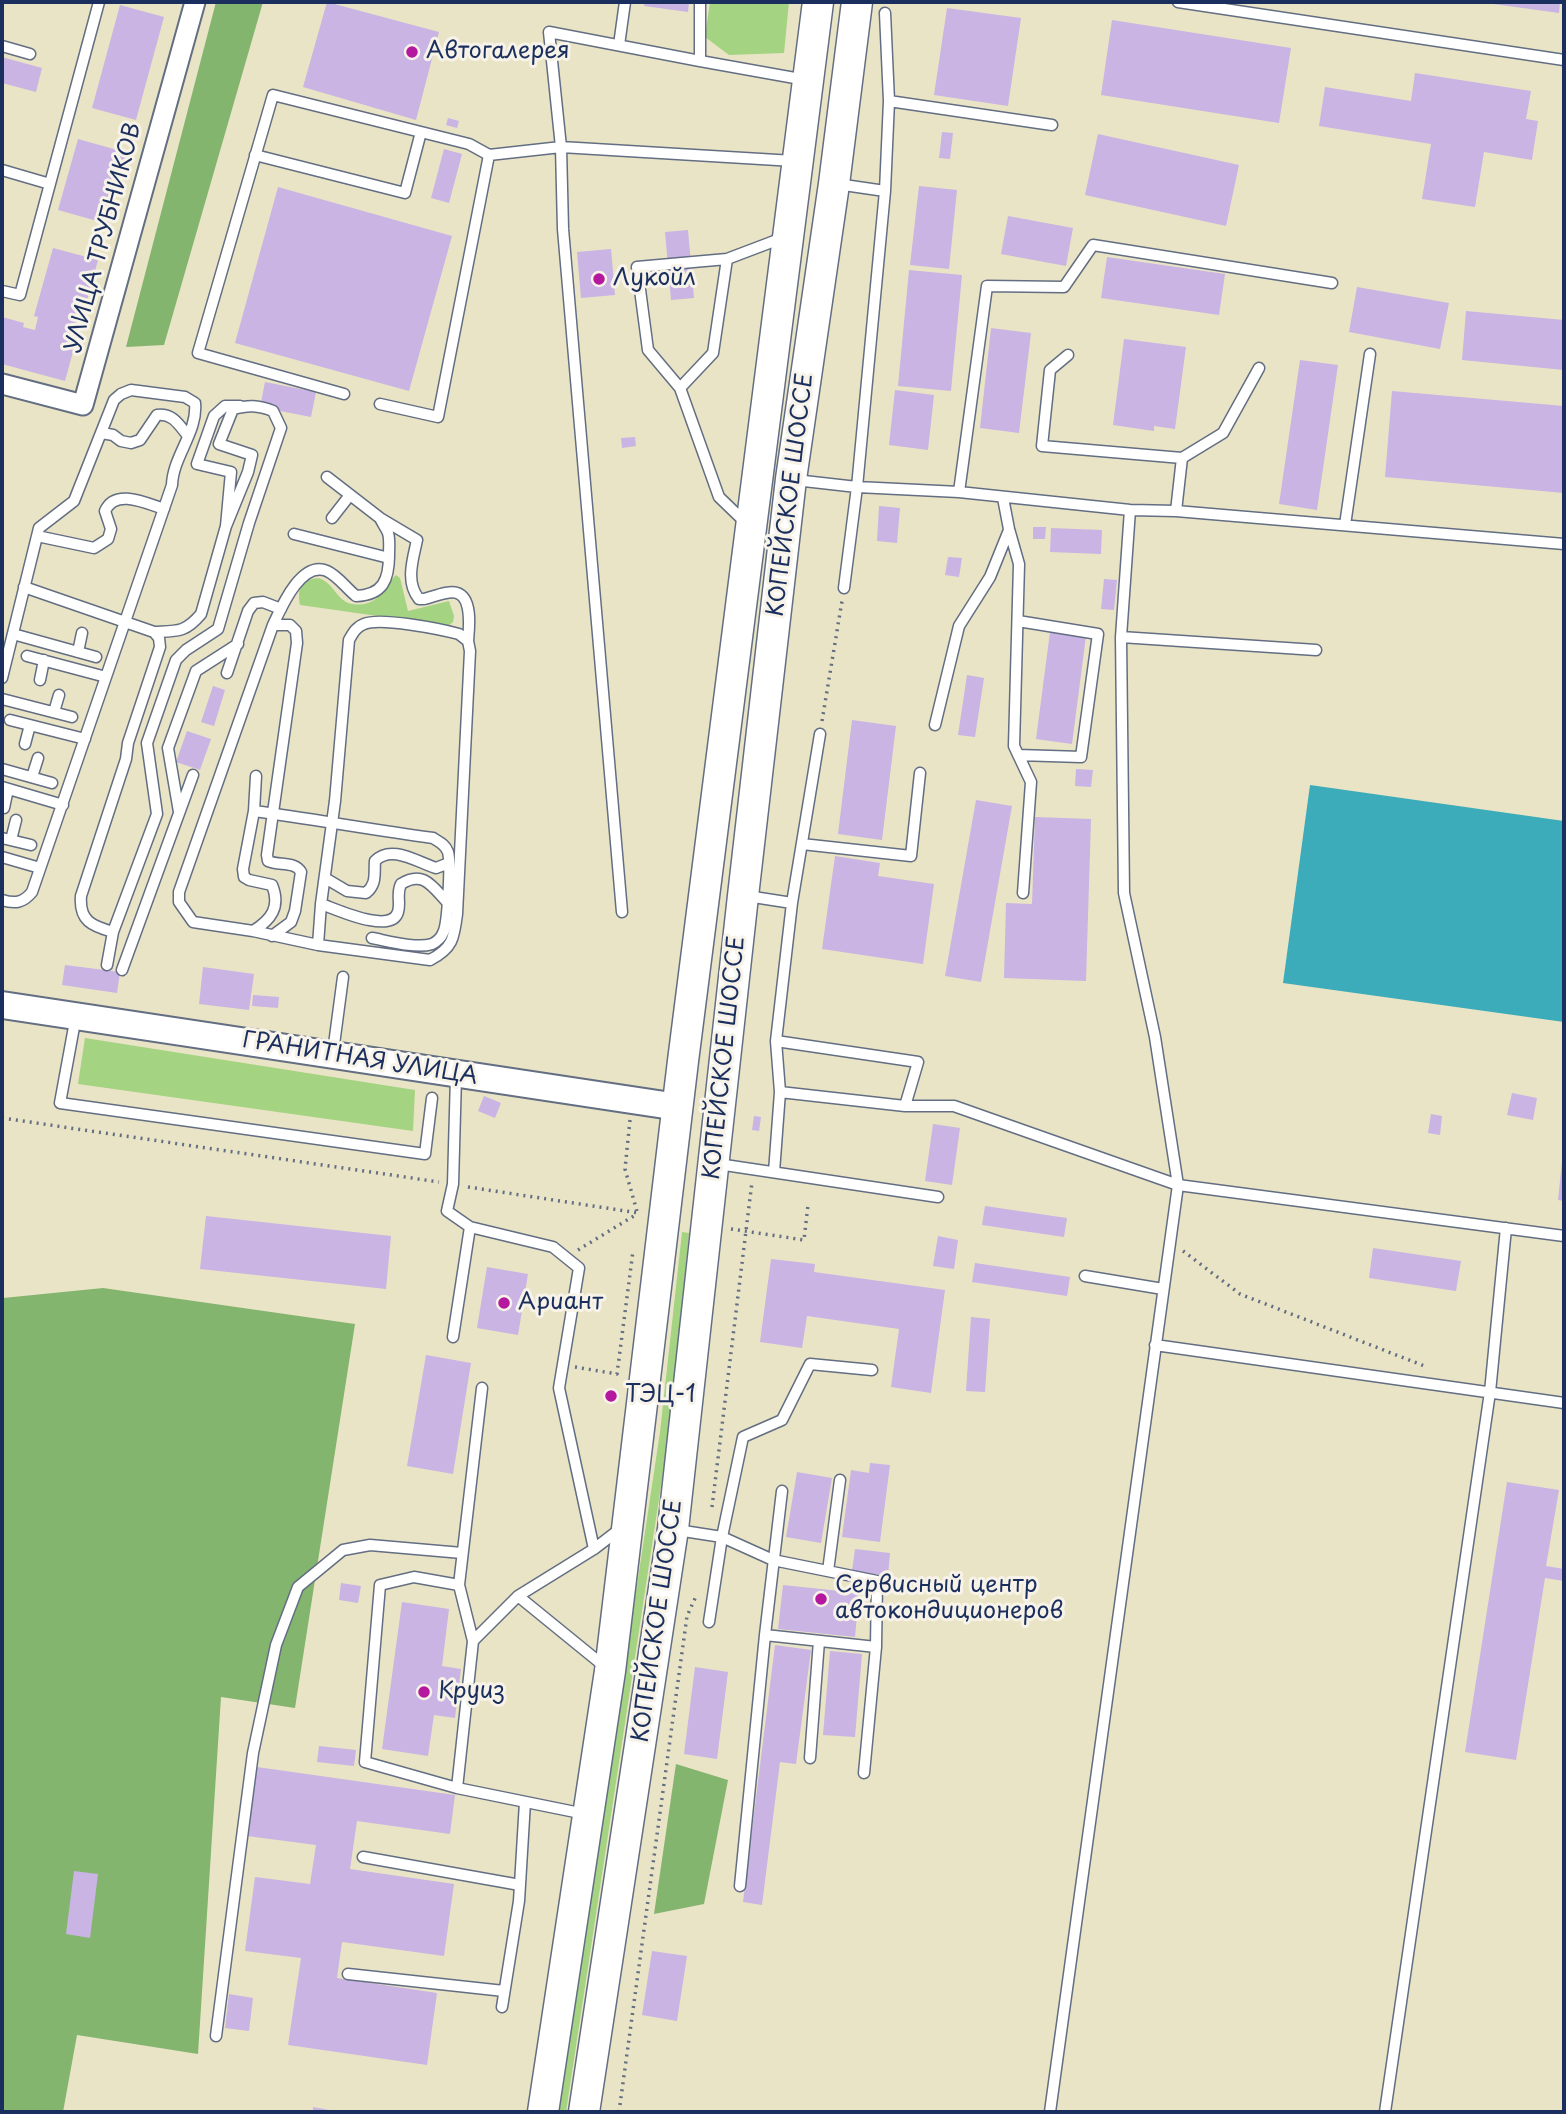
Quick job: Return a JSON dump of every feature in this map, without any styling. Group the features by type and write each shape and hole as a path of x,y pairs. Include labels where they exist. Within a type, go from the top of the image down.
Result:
{"main road":[{"name":"КОПЕЙСКОЕ ШОССЕ","path":"543,2112 610,1671 750,528 818,2"},
{"name":"КОПЕЙСКОЕ ШОССЕ","path":"584,2112 673,1529 792,479 857,2"},
{"name":"ГРАНИТНАЯ УЛИЦА","path":"678,1107 719,1113"}],"street":[{"name":"УЛИЦА ТРУБНИКОВ","path":"2,384 83,405 195,2"},
{"name":"ГРАНИТНАЯ УЛИЦА","path":"2,1005 678,1107"}],"lane":[{"path":"2,290 20,295 99,2"},
{"path":"619,45 625,2"},
{"path":"699,2 700,61"},
{"path":"1178,2 1564,60"},
{"path":"844,588 857,487 885,191 889,101 885,13"},
{"path":"622,912 563,229 561,147 549,32 808,80"},
{"path":"2,46 30,54"},
{"path":"344,394 198,354 273,95 469,144 489,155 561,147 798,162"},
{"path":"889,101 1052,125"},
{"path":"255,155 405,193 421,132"},
{"path":"380,404 438,417 489,155"},
{"path":"2,170 50,184"},
{"path":"834,184 885,191"},
{"path":"750,528 719,497 680,388 648,350 637,267 727,259 789,236"},
{"path":"959,492 987,286 1064,286 1093,245 1332,282"},
{"path":"680,388 713,353 727,259"},
{"path":"1345,525 1370,354"},
{"path":"1068,355 1050,370 1042,446 1182,458 1223,433 1259,368"},
{"path":"2,678 37,536 43,524 74,501 114,400 131,390 185,397 195,403 196,415 173,474 164,509 32,892 26,900 2,900"},
{"path":"24,587 154,632 181,631 192,625 201,614 226,526 248,472 251,455 219,444 233,409 247,405"},
{"path":"107,965 114,932 157,814 147,743 176,660 186,650 218,629 249,523 281,428 273,411 260,406 225,406 214,416 197,464 231,472 226,526"},
{"path":"102,433 131,443 140,440 157,415 165,414 174,419 188,436"},
{"path":"1176,511 1182,458"},
{"path":"327,478 380,518 417,540 410,575 415,595 419,599 456,592 462,595 468,607 470,651 457,914 452,943 430,960 318,945 193,922 179,902 179,892 273,625 286,598 310,572 320,569 329,572 356,596 369,595 379,589 387,578 389,558 389,534 380,518"},
{"path":"792,479 857,487 959,492 1130,510 1176,511 1564,544"},
{"path":"332,518 350,495"},
{"path":"1003,498 1019,564 1014,746 1031,782 1023,893"},
{"path":"37,536 94,548 108,539 111,529 105,511 108,504 116,499 133,499 164,509"},
{"path":"1050,2112 1178,1185 1155,1037 1124,893 1121,637 1130,510"},
{"path":"935,726 959,626 990,577 1009,529"},
{"path":"294,534 389,558"},
{"path":"227,673 248,611 254,603 263,602 281,609"},
{"path":"318,945 349,640 354,630 365,623 379,621 447,631 459,634 468,641"},
{"path":"1018,621 1098,634 1081,757 1018,755"},
{"path":"272,936 291,922 301,872 294,865 268,861 267,855 297,643 296,631 290,625 273,625"},
{"path":"114,932 93,925 84,918 80,908 81,896 160,647 159,638 154,632"},
{"path":"78,652 82,633"},
{"path":"13,634 96,657"},
{"path":"1121,637 1316,650"},
{"path":"179,813 168,748 196,671 238,644"},
{"path":"27,656 106,677"},
{"path":"40,680 44,660"},
{"path":"54,712 59,695"},
{"path":"2,699 72,717"},
{"path":"10,720 85,739"},
{"path":"25,744 30,725"},
{"path":"774,1172 780,1091 776,1041 792,903 820,734"},
{"path":"32,777 38,758"},
{"path":"2,769 52,783"},
{"path":"802,844 911,856 920,773"},
{"path":"122,970 193,775"},
{"path":"253,931 266,923 273,914 275,892 272,885 244,877 243,869 254,811 256,776"},
{"path":"4,808 5,788 63,805"},
{"path":"254,811 433,838 444,844 449,863 446,926 442,937 432,944 420,946 372,938"},
{"path":"16,820 6,839 31,845"},
{"path":"325,878 347,891 366,893 372,888 375,860 381,854 392,852 436,868 449,863"},
{"path":"2,856 40,868"},
{"path":"321,904 366,920 384,922 394,918 399,911 398,891 401,884 416,878 425,880 447,902"},
{"path":"743,896 792,903"},
{"path":"332,1055 343,977"},
{"path":"76,1016 60,1103 425,1154 432,1098"},
{"path":"776,1041 918,1062 905,1106"},
{"path":"456,1073 453,1184 447,1211 470,1227 553,1247 579,1268 559,1388 594,1549"},
{"path":"780,1091 905,1106 954,1105 1178,1185 1564,1236"},
{"path":"714,1163 938,1197"},
{"path":"453,1337 470,1227"},
{"path":"1385,2112 1490,1392 1506,1228"},
{"path":"1085,1276 1163,1289"},
{"path":"1155,1345 1564,1403"},
{"path":"709,1622 722,1537 743,1437 782,1420 810,1364 872,1370"},
{"path":"457,1788 473,1641 459,1585 482,1388"},
{"path":"828,1571 840,1480"},
{"path":"740,1886 782,1491"},
{"path":"473,1641 518,1596 594,1549 629,1522"},
{"path":"673,1529 722,1537 773,1560 877,1581 876,1647 864,1773"},
{"path":"216,2036 253,1753 276,1645 298,1587 342,1550 370,1545 462,1553"},
{"path":"459,1585 414,1577 380,1586 365,1762 457,1788 589,1815"},
{"path":"518,1596 610,1671"},
{"path":"765,1635 876,1647"},
{"path":"810,1758 819,1642"},
{"path":"502,2007 520,1885 525,1802"},
{"path":"363,1857 520,1885"},
{"path":"348,1974 504,1991"}],"path":[{"path":"820,734 844,588"},
{"path":"2,1118 639,1213"},
{"path":"708,1535 754,1169"},
{"path":"708,1227 804,1240 808,1205"},
{"path":"637,1226 639,1213"},
{"path":"566,1258 639,1213"},
{"path":"563,1364 617,1374 635,1240"},
{"path":"1170,1241 1240,1294 1427,1367"},
{"path":"619,2112 687,1615 699,1584"}],"green space":[{"path":"216,2 263,2 164,345 126,347"},
{"path":"710,2 789,2 784,53 729,55 705,37"},
{"path":"396,575 400,578 408,611 449,601 454,616 453,622 448,626 300,605 300,589 307,580 323,580 349,603 364,604 375,600"},
{"path":"85,1038 415,1090 413,1131 78,1084"},
{"path":"682,1232 689,1233 669,1433 566,2112 558,2112 660,1432"},
{"path":"103,1288 355,1324 295,1708 221,1697 198,2054 77,2035 63,2112 2,2112 2,1296"},
{"path":"676,1764 728,1780 704,1904 654,1914"}],"water":[{"path":"1310,785 1564,821 1564,1022 1283,983"}],"building":[{"path":"327,2 439,32 416,120 303,87"},
{"path":"645,2 689,2 688,12 644,6"},
{"path":"1486,2 1560,2 1559,13"},
{"path":"120,5 164,17 136,120 92,108"},
{"path":"947,8 1021,18 1008,106 934,95"},
{"path":"1112,20 1291,48 1279,123 1101,95"},
{"path":"2,57 42,68 36,92 2,83"},
{"path":"1415,73 1531,91 1526,119 1538,121 1532,160 1484,152 1475,207 1422,199 1431,144 1319,126 1325,87 1411,101"},
{"path":"448,118 459,121 457,128 446,125"},
{"path":"942,132 953,133 950,159 939,158"},
{"path":"1098,134 1239,165 1226,226 1085,195"},
{"path":"78,139 128,153 108,224 58,210"},
{"path":"444,149 462,154 449,203 431,198"},
{"path":"919,186 957,190 949,269 910,265"},
{"path":"278,187 452,236 409,391 235,343"},
{"path":"1008,216 1073,228 1066,266 1001,254"},
{"path":"688,230 694,298 671,300 665,232"},
{"path":"53,248 98,260 65,381 2,364 2,317 24,323 23,327 35,330 38,317 34,316"},
{"path":"611,249 615,295 581,298 577,252"},
{"path":"1107,257 1225,274 1219,315 1101,298"},
{"path":"909,270 962,275 951,391 898,386"},
{"path":"1357,287 1449,303 1440,349 1349,332"},
{"path":"1466,311 1564,320 1564,370 1462,360"},
{"path":"991,328 1031,333 1019,433 980,428"},
{"path":"1124,339 1186,347 1175,429 1154,426 1154,431 1113,425"},
{"path":"1300,360 1338,365 1317,510 1279,504"},
{"path":"265,382 316,392 311,417 260,407"},
{"path":"895,390 934,395 928,450 889,445"},
{"path":"1392,391 1564,406 1564,493 1385,477"},
{"path":"635,437 636,446 622,448 621,438"},
{"path":"879,506 900,508 897,543 877,541"},
{"path":"1033,527 1046,527 1045,539 1033,539"},
{"path":"1051,528 1102,530 1101,554 1050,552"},
{"path":"948,557 962,558 959,577 945,575"},
{"path":"1104,579 1117,580 1114,610 1101,609"},
{"path":"1050,632 1086,636 1072,744 1036,739"},
{"path":"967,675 984,678 975,737 958,735"},
{"path":"213,686 225,690 214,726 201,722"},
{"path":"852,720 896,726 882,840 838,834"},
{"path":"187,731 211,739 200,770 176,762"},
{"path":"1076,769 1093,770 1091,787 1075,786"},
{"path":"976,800 1012,806 981,982 945,976"},
{"path":"1035,817 1091,819 1086,981 1004,978 1006,903 1032,904"},
{"path":"835,856 880,863 878,876 934,884 923,964 822,949"},
{"path":"65,965 120,972 117,993 62,985"},
{"path":"203,967 254,974 249,1010 199,1004"},
{"path":"253,995 279,997 278,1008 252,1006"},
{"path":"1512,1093 1537,1098 1533,1120 1507,1115"},
{"path":"484,1096 501,1103 495,1118 478,1111"},
{"path":"1431,1114 1442,1116 1440,1135 1428,1133"},
{"path":"754,1116 761,1117 759,1131 752,1130"},
{"path":"933,1124 960,1128 952,1185 925,1181"},
{"path":"1564,1162 1564,1201 1558,1200"},
{"path":"985,1206 1067,1218 1064,1237 982,1225"},
{"path":"206,1216 391,1236 386,1289 200,1269"},
{"path":"938,1236 958,1240 954,1269 933,1266"},
{"path":"1373,1248 1461,1261 1456,1291 1369,1278"},
{"path":"771,1259 815,1264 814,1272 945,1290 931,1393 891,1387 899,1329 807,1316 802,1348 760,1342"},
{"path":"975,1263 1070,1277 1067,1296 972,1282"},
{"path":"487,1267 528,1274 518,1335 477,1328"},
{"path":"971,1317 990,1319 985,1392 966,1391"},
{"path":"426,1355 471,1363 453,1474 407,1466"},
{"path":"870,1463 890,1465 880,1542 842,1537 851,1470 869,1473"},
{"path":"797,1472 832,1478 821,1543 786,1537"},
{"path":"1507,1482 1559,1490 1546,1566 1564,1569 1564,1581 1545,1578 1516,1760 1465,1752"},
{"path":"855,1549 890,1553 888,1576 852,1571"},
{"path":"341,1583 361,1586 358,1603 339,1600"},
{"path":"783,1585 859,1593 855,1637 778,1629"},
{"name":"Круиз","path":"402,1602 449,1609 442,1666 461,1669 455,1718 434,1715 428,1756 382,1749"},
{"path":"775,1645 811,1650 796,1764 780,1762 762,1905 743,1902"},
{"path":"830,1651 862,1654 855,1737 823,1735"},
{"path":"695,1667 728,1672 717,1759 684,1754"},
{"path":"319,1746 356,1750 354,1766 317,1762"},
{"path":"257,1767 455,1795 450,1834 357,1821 350,1869 454,1884 444,1956 342,1942 337,1978 437,1993 427,2065 288,2045 301,1958 245,1951 255,1877 310,1884 316,1845 247,1836"},
{"path":"74,1871 98,1874 90,1938 66,1934"},
{"path":"652,1951 687,1956 677,2021 642,2015"},
{"path":"229,1994 253,1998 249,2031 225,2028"},
{"path":"313,2107 335,2111 335,2112 313,2112"}],"place":[{"name":"Автогалерея","path":"412,52"},
{"name":"Лукойл","path":"599,279"},
{"name":"Ариант","path":"504,1303"},
{"name":"ТЭЦ-1","path":"611,1396"},
{"name":"Сервисный центр автокондиционеров","path":"821,1599"},
{"name":"Круиз","path":"424,1692"}]}
